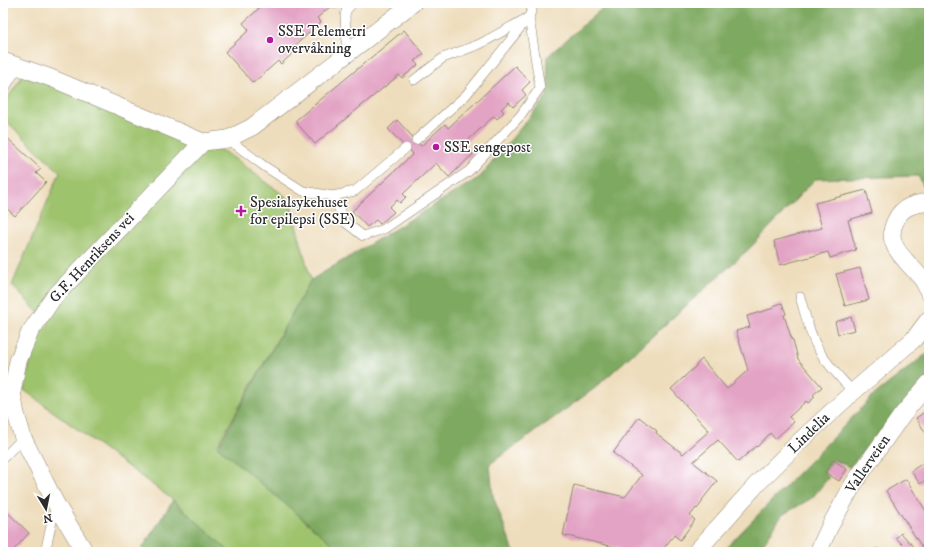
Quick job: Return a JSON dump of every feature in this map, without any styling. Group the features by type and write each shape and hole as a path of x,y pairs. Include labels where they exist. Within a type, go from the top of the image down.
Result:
{"street":[{"path":"10,64 51,78 203,142 228,139 252,128 412,3"},
{"name":"G.F. Henriksens vei","path":"86,552 56,504 23,438 8,392 18,361 30,332 54,296 203,142"},
{"path":"929,202 915,204 900,212 892,227 892,240 900,255 922,280 929,293"},
{"name":"Lindelia","path":"696,552 756,485 801,440 914,339 929,320"},
{"name":"Vallerveien","path":"818,552 830,526 854,483 902,415 929,383"}],"lane":[{"path":"347,54 345,15 347,9 353,3"},
{"path":"416,140 466,95 529,17 534,3"},
{"path":"414,80 443,58 480,44 529,17"},
{"path":"333,196 345,222 363,236 384,229 469,170 520,116 540,88 529,17"},
{"path":"3,91 10,64"},
{"path":"228,139 264,166 303,191 333,196 355,191 406,148"},
{"path":"800,297 817,347 825,359 853,392"},
{"path":"3,458 23,438"},
{"path":"46,552 56,504"}],"green space":[{"path":"608,3 929,3 929,196 918,176 815,179 752,246 595,388 490,464 493,496 514,552 342,552 218,447 311,280 480,177 547,96 548,56"},
{"path":"25,72 227,153 289,199 311,280 217,446 342,552 230,552 173,500 24,390 36,336 49,324 12,285 60,172 3,118 3,105"},
{"path":"925,355 929,355 929,388 901,407 850,467 833,460 824,473 829,477 812,498 782,515 758,552 722,552 874,395"},
{"path":"173,500 230,552 140,552"}],"building":[{"name":"SSE Telemetri overvåkning","path":"265,3 341,3 334,9 331,6 317,18 321,22 290,50 293,53 281,64 278,61 253,83 225,52 249,30 243,23"},
{"path":"404,30 424,54 414,61 418,65 402,78 399,75 315,144 295,121"},
{"name":"SSE sengepost","path":"515,66 530,82 522,90 526,95 513,107 509,102 501,109 504,112 497,119 494,116 464,144 473,154 449,177 436,163 403,194 406,197 400,203 397,200 389,207 394,212 380,224 376,220 367,227 352,211 413,154 388,129 397,120 421,146 445,124 448,128"},
{"path":"3,134 41,169 36,173 46,182 15,216 3,205"},
{"path":"866,190 872,213 848,220 856,250 830,258 828,252 780,265 774,241 822,228 815,203"},
{"path":"860,268 869,300 845,306 836,274"},
{"path":"782,303 786,314 784,315 798,359 822,387 813,395 815,397 808,403 806,401 789,417 794,422 775,439 770,433 757,447 756,446 738,462 718,440 693,462 717,481 697,509 696,508 690,516 695,520 680,540 674,535 661,552 624,552 619,548 563,535 574,485 625,497 642,475 613,453 639,417 657,431 656,433 683,454 709,431 671,389 702,359 727,389 748,370 736,331 750,327 747,316 774,308 773,306"},
{"path":"851,317 855,330 838,334 835,322"},
{"path":"929,409 929,438 916,418"},
{"path":"929,459 929,478 920,484 911,471"},
{"path":"833,460 847,469 839,481 825,472"},
{"path":"906,479 929,516 928,552 925,552 886,491"},
{"path":"3,508 29,533 12,552 3,552"},
{"path":"901,533 914,547 909,552 907,552 908,550 896,538"},
{"path":"877,548 880,552 872,552"}],"place":[{"name":"SSE Telemetri overvåkning","path":"270,40"},
{"name":"SSE sengepost","path":"436,147"},
{"name":"Spesialsykehuset for epilepsi (SSE)","path":"241,211"}]}
